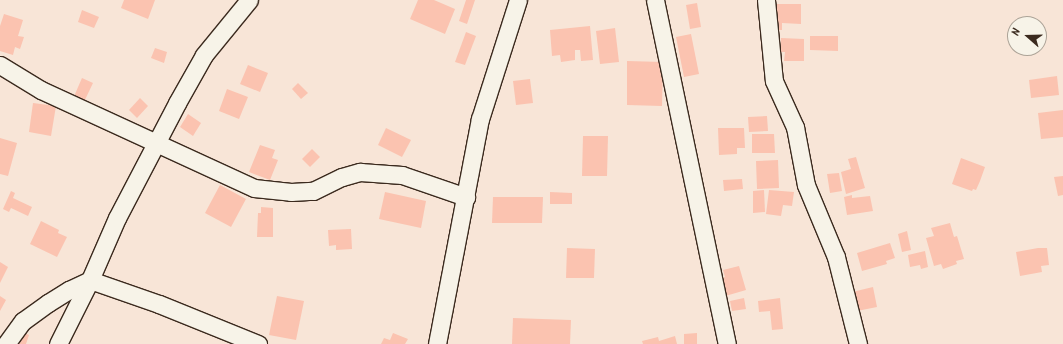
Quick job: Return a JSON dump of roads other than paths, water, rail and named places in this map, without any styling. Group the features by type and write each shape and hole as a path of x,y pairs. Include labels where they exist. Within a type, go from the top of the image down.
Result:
{"street":[{"path":"58,344 90,280 117,218 154,143 204,55 249,0"},
{"path":"437,344 480,119 518,0"},
{"path":"655,0 727,344"},
{"path":"766,0 774,81 795,127 806,185 836,257 858,344"},
{"path":"0,65 41,90 254,188 290,192 313,191 342,177 360,172 402,175 466,197"},
{"path":"6,344 23,321 64,293 90,280 159,304 258,344"}]}
